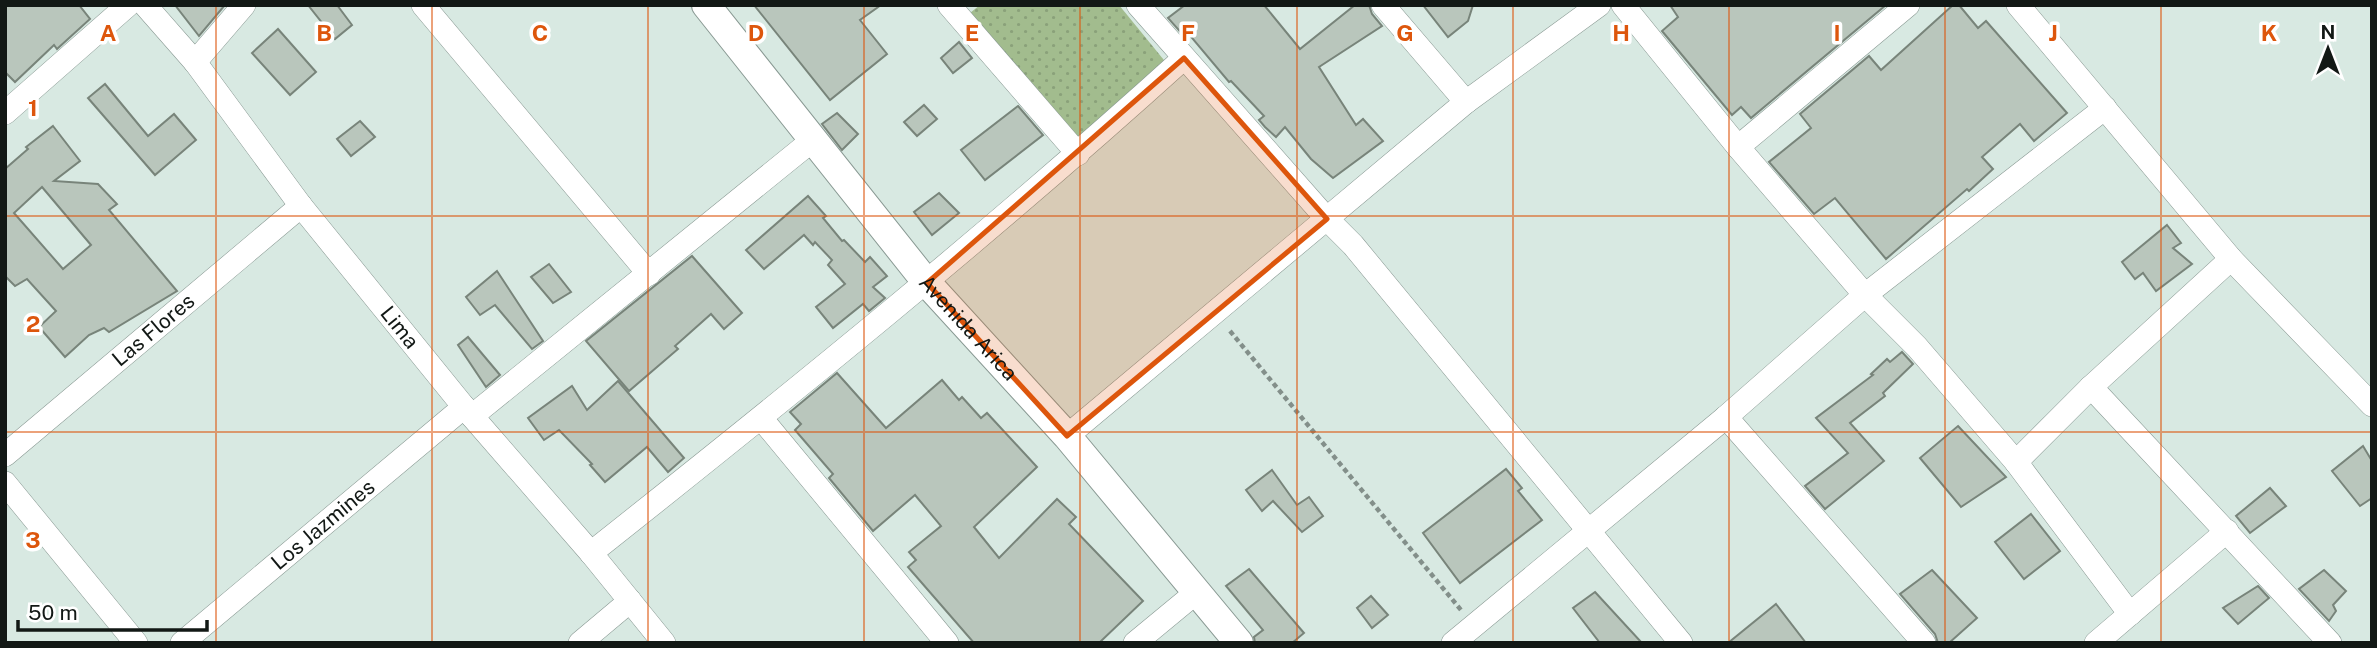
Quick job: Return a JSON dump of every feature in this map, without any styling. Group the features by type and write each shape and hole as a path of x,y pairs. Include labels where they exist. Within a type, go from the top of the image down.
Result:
{"street":[{"path":"5,113 128,5"},
{"name":"Lima","path":"145,5 195,62 301,206 468,411 591,553 664,643"},
{"path":"195,62 244,5"},
{"path":"423,5 649,274"},
{"name":"Avenida Arica","path":"706,5 927,283 1067,436 1239,643"},
{"path":"1138,5 1353,245 1681,643"},
{"path":"1383,5 1466,102"},
{"path":"1067,436 1466,102 1599,5"},
{"path":"1623,5 1738,147 1865,295 1917,347 2016,462 2130,614"},
{"path":"1738,147 1908,5"},
{"path":"2018,5 2231,259 2372,405"},
{"path":"954,7 1078,154"},
{"path":"591,553 927,283 1078,154 1184,58"},
{"path":"1452,643 1726,417 1865,295 2105,108"},
{"name":"Los Jazmines","path":"182,643 468,411 649,274 814,139"},
{"name":"Las Flores","path":"5,455 301,206"},
{"path":"2016,462 2091,387 2231,259"},
{"path":"2091,387 2330,643"},
{"path":"1726,417 1924,643"},
{"path":"761,418 947,643"},
{"path":"5,483 136,643"},
{"path":"2096,643 2227,531"},
{"path":"1135,643 1198,592"},
{"path":"580,643 630,601"}],"path":[{"path":"1214,311 1474,625"}],"highlighted area":[{"path":"1184,58 1327,219 1067,436 927,283"}],"green space":[{"path":"980,5 1119,5 1168,65 1077,138 970,13"}],"building":[{"path":"5,5 79,5 90,19 57,49 54,45 15,82 5,72"},
{"path":"175,5 225,5 199,36"},
{"path":"308,5 337,5 352,25 335,39"},
{"path":"754,5 881,5 860,20 887,54 830,100"},
{"path":"1185,5 1264,5 1300,49 1355,5 1369,5 1372,14 1382,26 1319,67 1356,125 1363,119 1383,141 1333,178 1311,159 1285,127 1276,137 1265,127 1259,120 1264,116 1231,81 1229,82 1188,33 1184,36 1168,18"},
{"path":"1423,5 1473,5 1468,21 1448,37"},
{"path":"1670,5 1886,5 1751,118 1741,107 1732,115 1662,31 1678,17"},
{"path":"1953,5 1959,5 1978,28 1986,21 2067,113 2034,141 2020,124 1982,157 1993,169 1886,259 1835,198 1814,214 1769,162 1811,128 1800,114 1869,56 1881,70"},
{"path":"278,29 316,72 290,95 252,53"},
{"path":"959,42 972,58 953,73 941,58"},
{"path":"105,84 148,136 174,114 196,140 155,175 88,98"},
{"path":"924,105 937,119 917,136 904,122"},
{"path":"1018,106 1043,135 985,180 961,150"},
{"path":"837,113 858,134 842,150 822,124"},
{"path":"360,121 375,137 351,156 337,139"},
{"path":"53,126 80,161 54,181 98,184 117,204 109,210 177,291 109,332 104,328 89,335 65,357 39,327 56,311 27,279 15,286 5,276 5,169 28,149 26,147","holes":["42,187 91,245 63,269 14,213"]},
{"path":"939,193 959,213 932,235 914,212"},
{"path":"808,196 826,216 823,218 842,241 865,262 870,257 887,276 873,287 885,298 869,311 863,304 833,328 816,307 845,284 828,265 832,260 815,242 813,245 804,235 764,269 746,250"},
{"path":"2167,225 2181,243 2173,248 2192,264 2156,291 2143,273 2135,279 2122,262"},
{"path":"692,256 742,313 724,329 711,314 675,346 678,349 629,391 586,341"},
{"path":"549,264 571,292 553,303 531,277"},
{"path":"497,271 543,341 532,349 495,305 480,315 466,297"},
{"path":"468,337 500,375 486,387 458,345"},
{"path":"1902,352 1913,364 1883,393 1885,396 1850,423 1884,461 1825,509 1805,486 1848,453 1816,418 1873,375 1871,374 1887,359 1890,362"},
{"path":"837,373 886,428 942,380 959,400 962,397 981,418 987,413 1037,467 974,527 999,558 1057,499 1076,517 1069,524 1143,601 1099,643 974,643 908,567 916,560 909,552 941,526 915,495 873,531 829,478 833,474 795,430 801,424 790,412"},
{"path":"618,381 684,458 668,472 647,447 605,482 590,465 592,464 559,430 544,440 528,418 572,386 587,410"},
{"path":"1958,426 2006,477 1961,507 1920,458"},
{"path":"2363,446 2372,461 2372,498 2360,506 2332,471"},
{"path":"1506,469 1522,488 1518,491 1542,520 1460,583 1423,533"},
{"path":"1272,470 1297,505 1309,497 1323,516 1302,532 1273,501 1262,511 1246,490"},
{"path":"2270,488 2286,506 2250,533 2236,516"},
{"path":"2031,514 2060,551 2024,579 1995,542"},
{"path":"1249,569 1304,633 1292,643 1255,643 1254,637 1263,630 1226,586"},
{"path":"1932,570 1977,618 1949,643 1938,643 1935,634 1900,594"},
{"path":"2324,570 2346,591 2333,605 2336,611 2329,621 2299,589"},
{"path":"2258,586 2269,598 2238,624 2223,608"},
{"path":"1595,592 1642,643 1600,643 1573,608"},
{"path":"1371,596 1388,615 1372,628 1357,608"},
{"path":"1776,604 1806,643 1728,643"}]}
